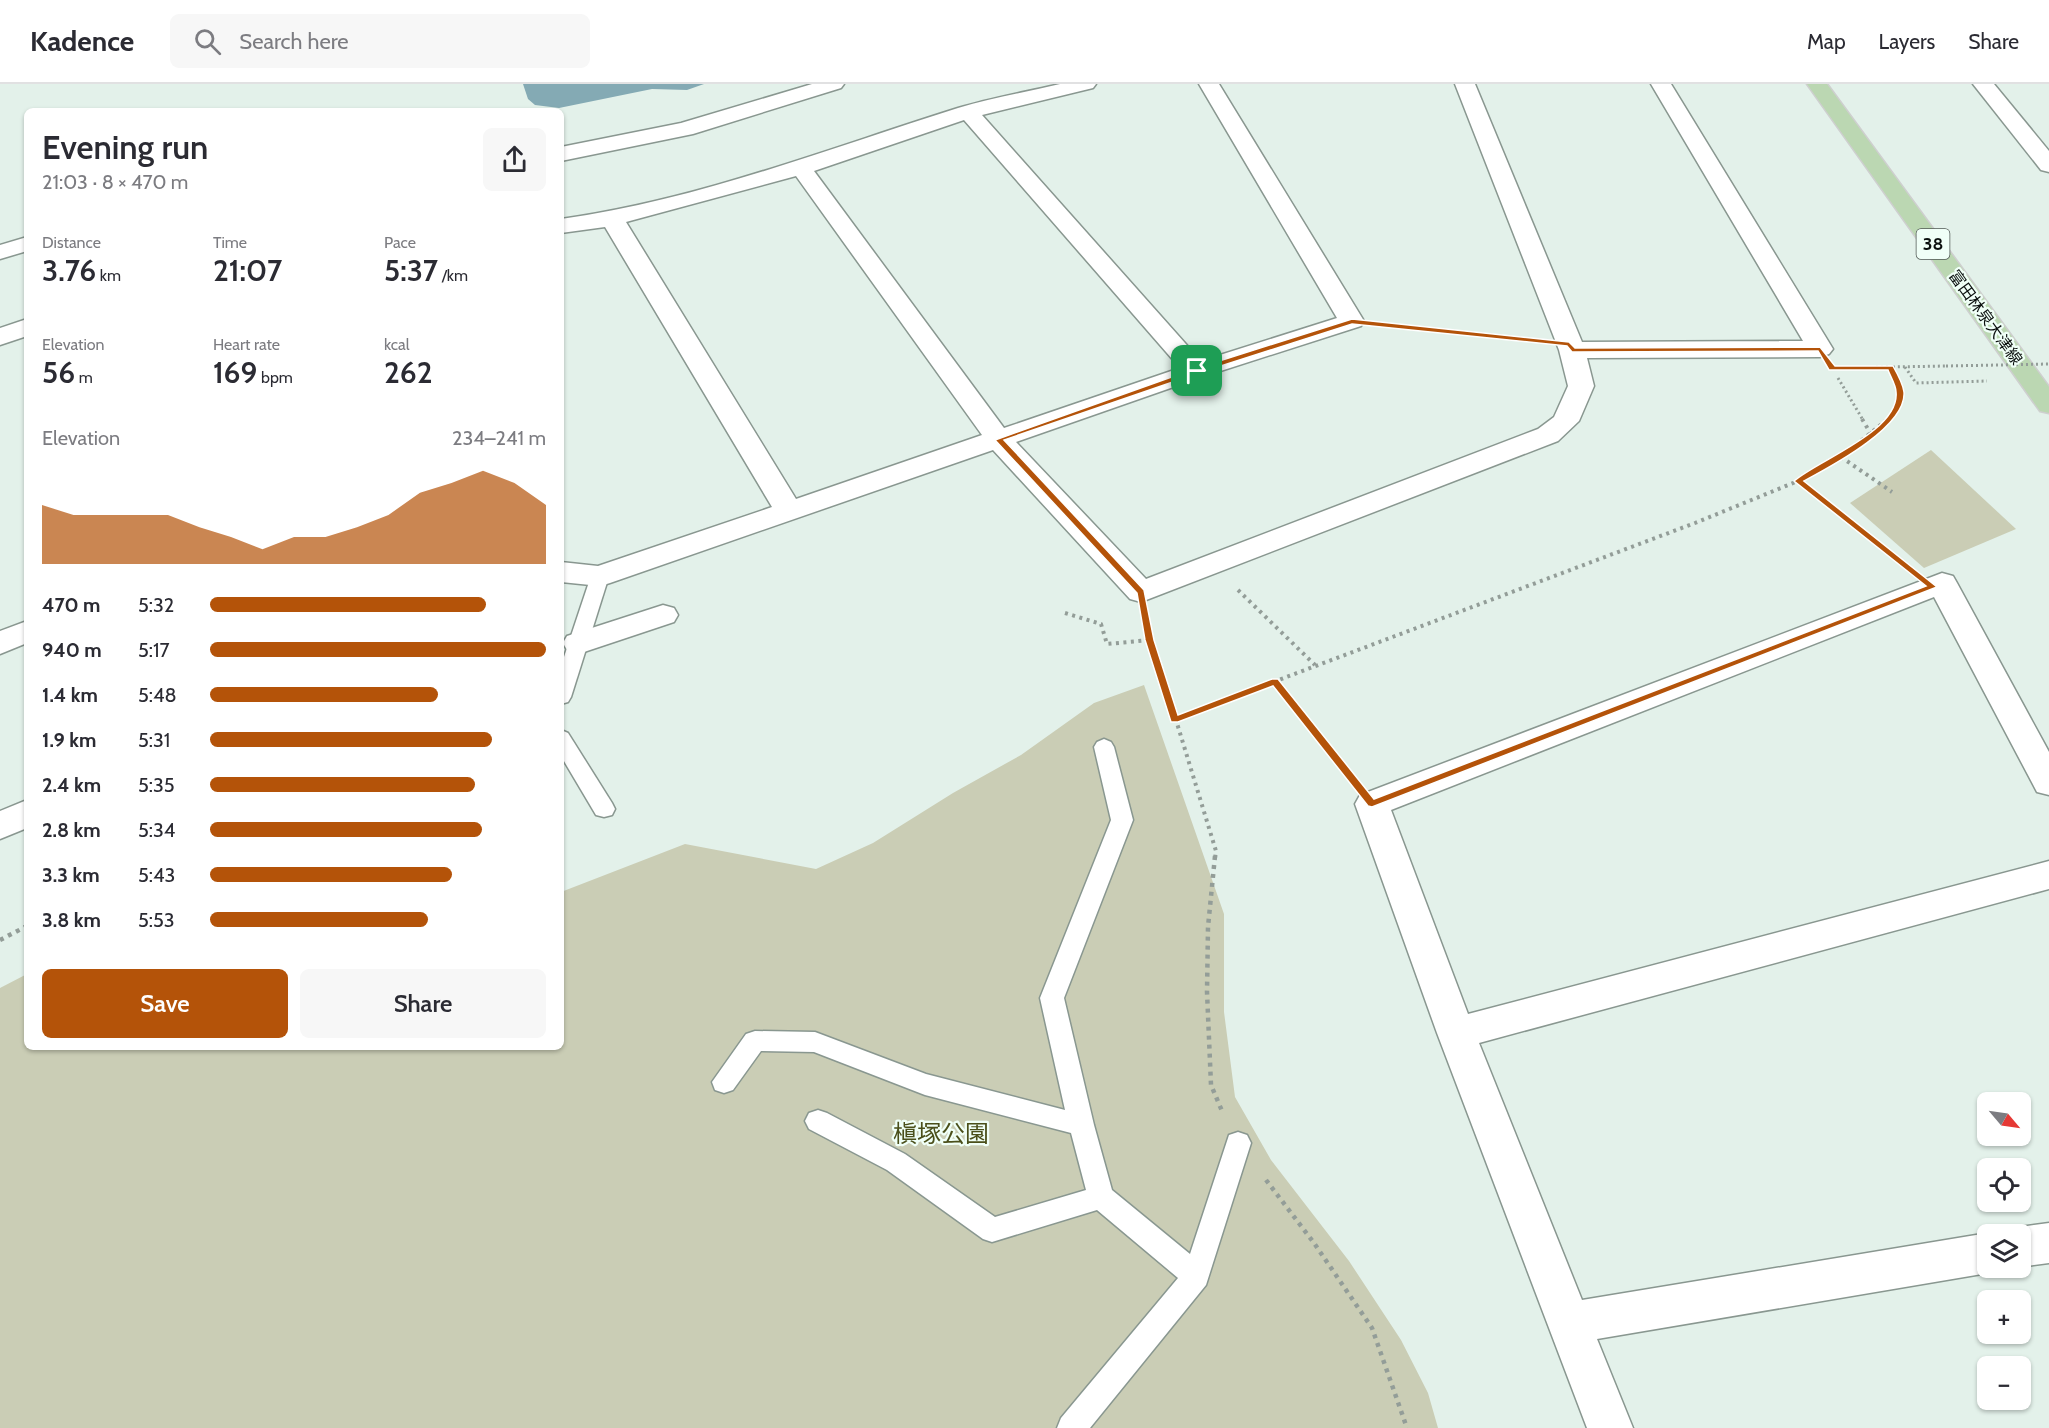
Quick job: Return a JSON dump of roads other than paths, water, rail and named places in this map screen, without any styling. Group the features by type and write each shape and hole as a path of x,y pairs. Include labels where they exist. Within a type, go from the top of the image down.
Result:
{"main road":[{"name":"富田林泉大津線","path":"1817,84 2049,405"}],"street":[{"path":"564,153 685,129 834,84"},
{"path":"564,226 612,219 801,168 968,112 1086,84"},
{"path":"564,572 600,576 1197,371 1352,321 1209,84"},
{"path":"801,168 999,440 1141,592 1548,435 1566,421 1581,386 1571,347 1465,84"},
{"path":"1571,347 1826,359 1661,84"},
{"path":"1983,84 2049,165"},
{"path":"968,112 1197,371"},
{"path":"612,219 789,511"},
{"path":"0,252 24,245"},
{"path":"0,337 24,328"},
{"path":"1610,1428 1456,1033 1372,804 1942,583 2049,783"},
{"path":"578,643 663,615"},
{"path":"0,643 24,632"},
{"path":"0,826 24,814"},
{"path":"1456,1033 2049,875"},
{"path":"2031,1245 2049,1243"},
{"path":"1569,1323 1977,1255"}],"lane":[{"path":"564,688 600,576"},
{"path":"564,743 604,809"},
{"path":"1104,747 1122,820 1052,998 1081,1125 1101,1197 1196,1276"},
{"path":"724,1082 755,1041 814,1042 925,1084 1081,1125"},
{"path":"818,1121 896,1162 992,1230 1101,1197"},
{"path":"1071,1428 1196,1276 1238,1143"}],"water":[{"path":"523,84 704,84 687,90 652,89 559,108 535,105 528,99"}],"park label":[{"name":"槇塚公園","path":"941,1134"}]}
